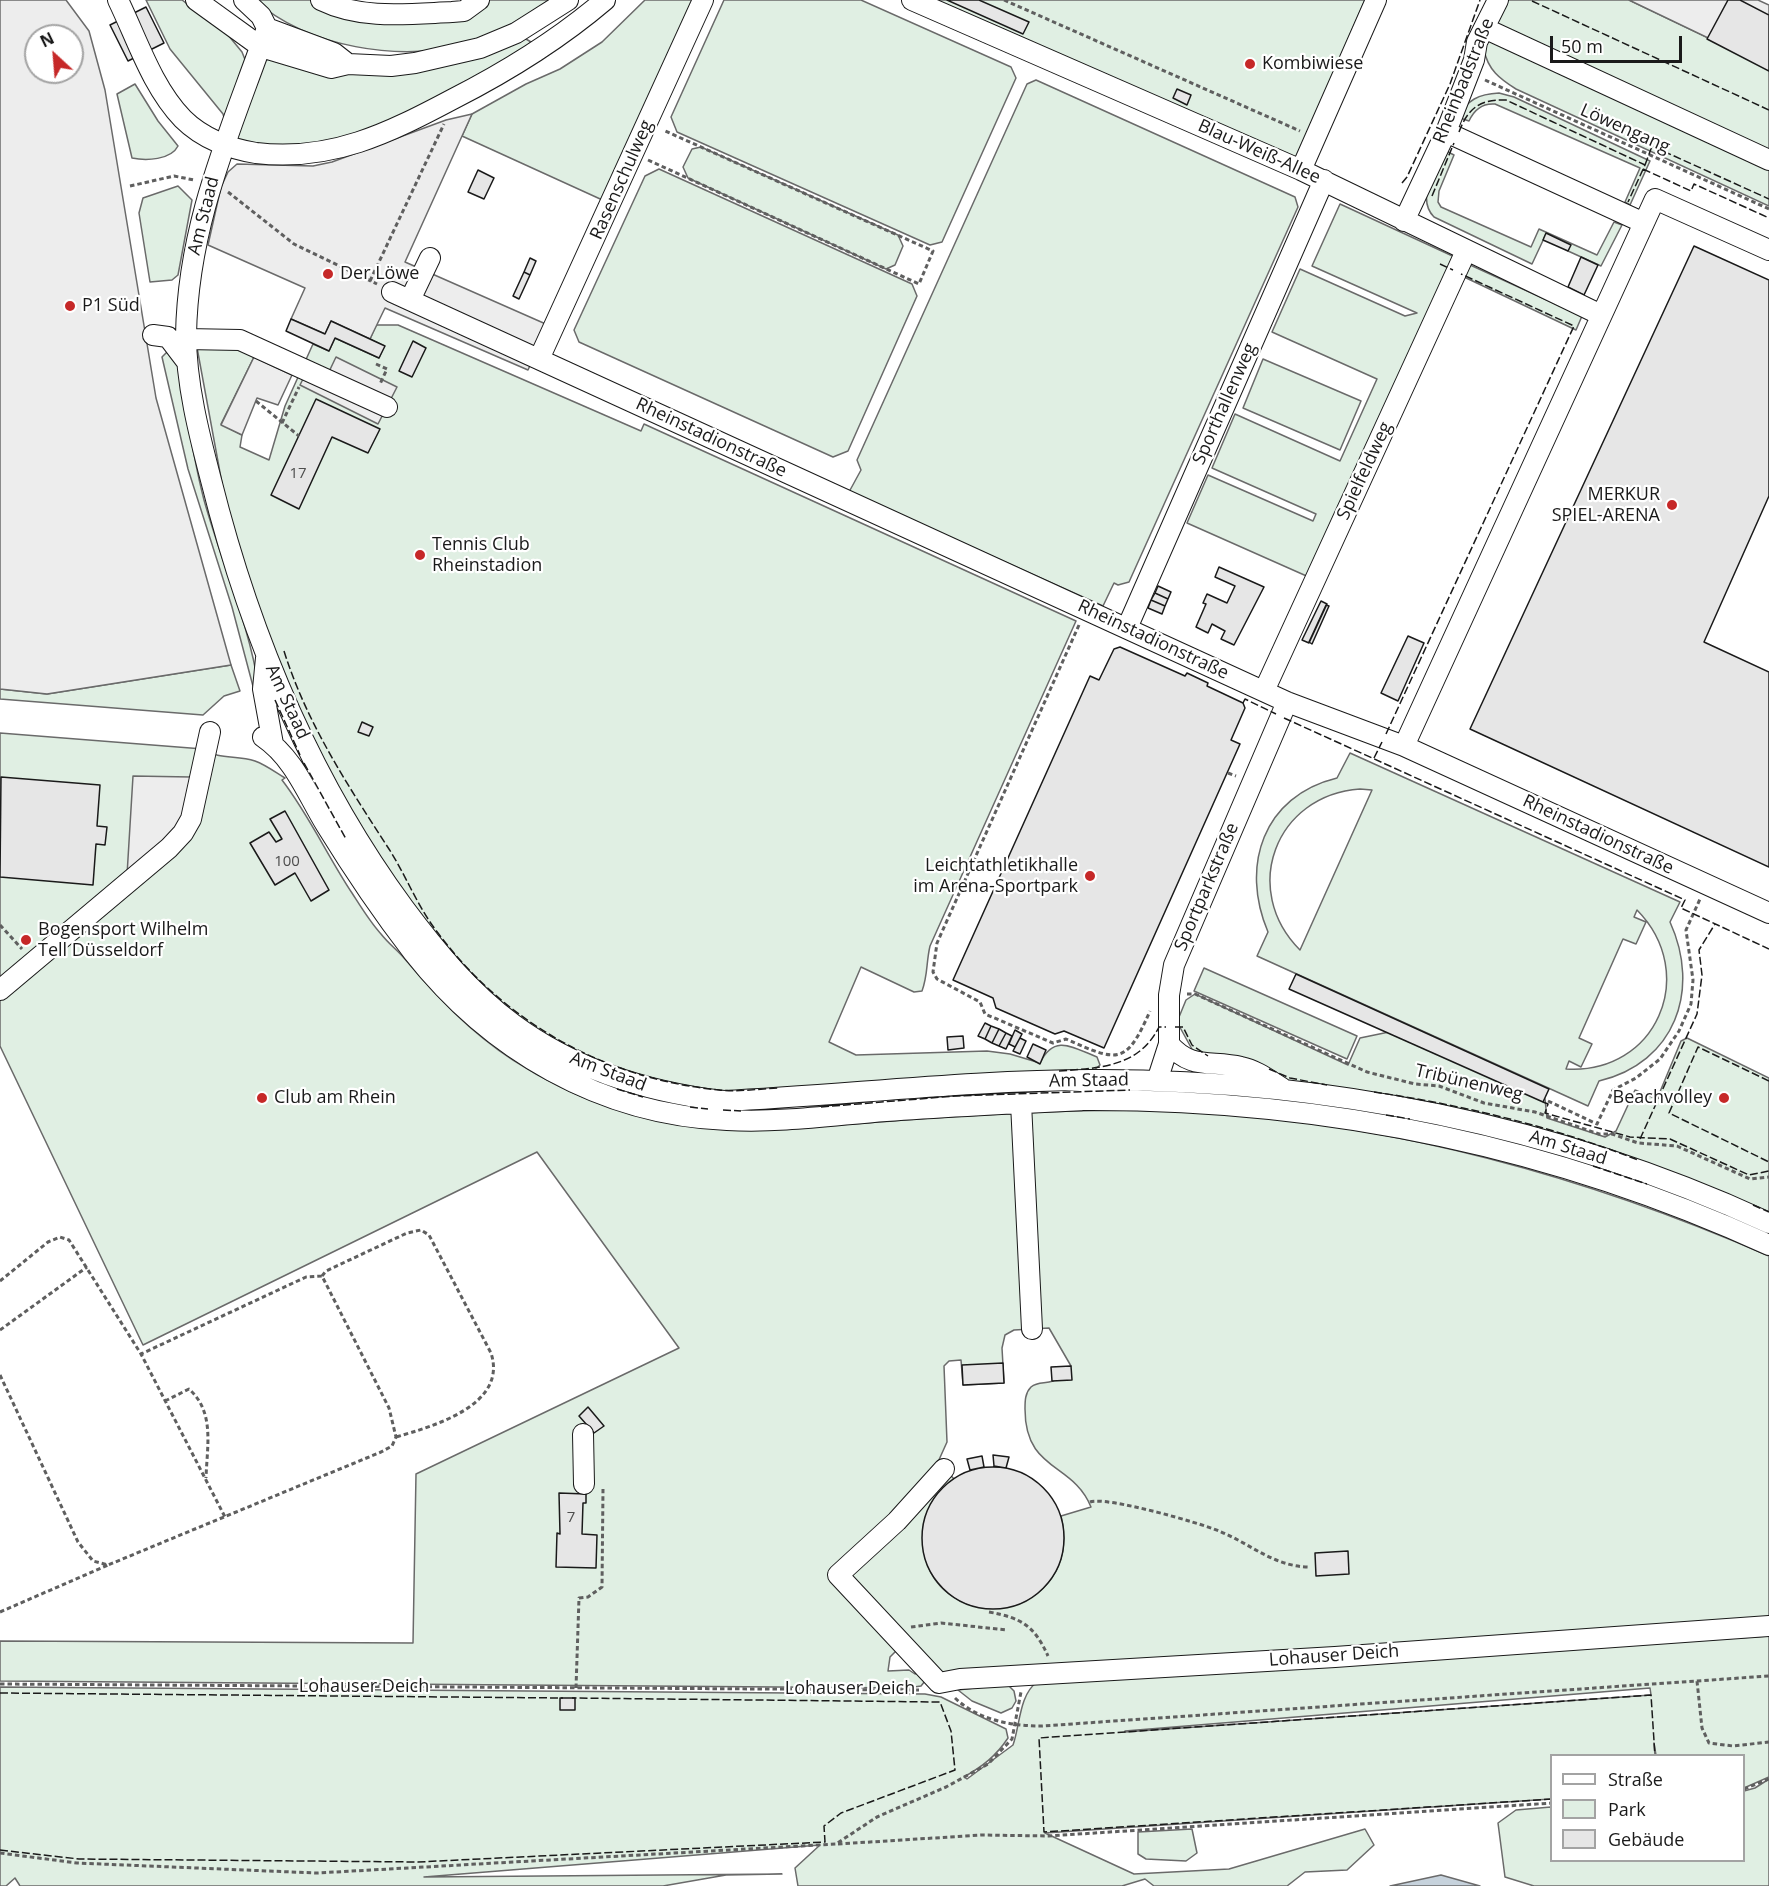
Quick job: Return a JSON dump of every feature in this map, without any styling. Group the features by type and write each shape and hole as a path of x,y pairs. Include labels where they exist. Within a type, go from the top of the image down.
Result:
{"street":[{"path":"118,0 157,83 184,120 223,145 273,155 308,155 369,139 442,105 534,55 571,29 605,0"},
{"path":"196,0 264,38 291,58 331,68 348,64 391,66 415,63 480,48 516,33 568,0"},
{"path":"244,0 261,16 264,38"},
{"path":"321,0 356,12 375,15 464,11 478,0"},
{"name":"Rasenschulweg","path":"539,359 704,0"},
{"name":"Blau-Weiß-Allee","path":"912,0 1324,180 1404,221 1601,315"},
{"path":"1301,170 1376,0"},
{"name":"Rheinbadstraße","path":"1404,221 1446,132 1469,74 1477,42 1498,0"},
{"path":"1485,28 1769,160"},
{"path":"264,38 334,52 348,64"},
{"name":"Am Staad","path":"264,38 223,145 193,254 186,339 187,362 205,455 250,617 266,658 310,753 367,855 428,940 489,1005 555,1052 614,1078 681,1096 723,1101 971,1084 1090,1080 1157,1081 1284,1090 1399,1106 1522,1134 1684,1187 1769,1223"},
{"path":"251,72 291,58"},
{"path":"1446,132 1644,223"},
{"name":"Sporthallenweg","path":"1127,628 1324,180"},
{"path":"1404,746 1655,199 1769,250"},
{"name":"Spielfeldweg","path":"1264,692 1466,251"},
{"path":"401,296 430,258"},
{"name":"Rheinstadionstraße","path":"401,296 1264,692 1404,746 1769,913"},
{"path":"153,335 168,337 187,362"},
{"path":"186,339 240,340 380,403"},
{"name":"Am Staad","path":"266,658 263,689 268,741 292,765 362,882 435,979 491,1033 574,1084 660,1112 729,1120 1021,1103 1136,1100 1274,1108 1386,1124 1492,1147 1586,1174 1665,1202 1769,1245"},
{"name":"Sportparkstraße","path":"1157,1081 1169,1044 1169,995 1174,965 1287,702"},
{"path":"0,990 183,833 191,819 210,732"},
{"path":"292,765 310,753"},
{"path":"1169,1044 1179,1056 1191,1062 1252,1070 1284,1090"},
{"path":"1021,1103 1032,1329"},
{"path":"583,1434 593,1484"},
{"path":"939,1683 838,1575 897,1521 944,1468"},
{"name":"Lohauser Deich","path":"939,1683 960,1679 1054,1675 1769,1626"}],"path":[{"path":"1004,0 1315,138"},
{"name":"Löwengang","path":"1469,74 1769,209"},
{"path":"370,281 446,120 442,105"},
{"path":"634,154 919,284 933,251 648,123"},
{"path":"130,186 174,176 221,187 294,244 401,296"},
{"path":"376,364 387,369 380,403"},
{"path":"282,423 308,369"},
{"path":"256,401 299,436"},
{"path":"1086,609 937,943 933,972 937,980 980,1002 985,1014 1053,1043 1066,1039 1099,1054 1109,1055 1128,1051 1136,1042 1155,1000 1169,995"},
{"path":"1548,1101 1597,1124 1613,1090 1636,1078 1660,1059 1679,1031 1691,1004 1693,980 1686,930 1707,885"},
{"path":"0,925 33,962"},
{"name":"Tribünenweg","path":"1169,995 1195,994 1367,1072 1415,1084 1439,1086 1484,1103 1535,1112 1599,1134 1612,1134 1638,1143 1677,1146 1750,1179 1769,1177"},
{"path":"141,1354 306,1277 322,1276 326,1271 407,1233 421,1230 429,1235 491,1353 496,1368 490,1384 471,1407 434,1426 396,1437"},
{"path":"0,1281 48,1242 60,1237 69,1240 141,1354 225,1517"},
{"path":"0,1330 87,1267"},
{"path":"0,1612 392,1446 396,1437 388,1408 322,1276"},
{"path":"0,1375 78,1542 93,1561 108,1565"},
{"path":"165,1401 189,1389 201,1400 208,1418 206,1480"},
{"path":"576,1688 579,1598 588,1597 602,1587 593,1484"},
{"path":"1090,1502 1109,1501 1218,1530 1289,1566 1308,1567"},
{"path":"989,1612 1012,1617 1026,1624 1040,1638 1054,1675"},
{"path":"894,1637 908,1628 929,1623 1007,1630"},
{"path":"939,1683 961,1704 1013,1726 1769,1676"},
{"path":"836,1844 877,1817 964,1778 988,1764 1002,1752 1012,1739 1013,1726 1019,1707 1021,1677"},
{"path":"1697,1681 1702,1728 1709,1743 1733,1746 1769,1742"},
{"name":"Lohauser Deich","path":"0,1684 919,1690 939,1683"},
{"path":"1745,1788 1769,1779"},
{"path":"0,1853 77,1863 317,1873 982,1835 1049,1836 1550,1803"}],"green space":[{"path":"146,0 182,0 228,35 242,52 248,67 273,57 340,70 526,39 531,42 520,53 405,118 310,147 232,144 223,114 170,49"},
{"path":"255,0 315,0 356,14 484,0 549,0 510,25 489,35 442,49 414,52 356,47 327,39 300,29 276,16"},
{"path":"645,0 701,0 609,203 462,136 472,114 526,84 560,69 602,42"},
{"path":"724,0 861,0 1011,67 1016,78 942,242 930,245 677,132 671,117"},
{"name":"Kombiwiese","path":"930,0 1365,0 1297,157 1290,157"},
{"path":"1504,0 1629,0 1769,67 1769,206 1505,82 1488,63 1484,50"},
{"path":"1036,80 1295,197 1298,207 1129,582 1118,585 1114,583 1103,606 849,492 861,470 857,460 1027,84"},
{"path":"135,84 158,121 178,146 175,151 164,157 132,158 117,94"},
{"path":"1499,93 1514,97 1650,161 1630,205 1625,202 1640,168 1495,104 1479,108 1469,121 1457,117 1474,99"},
{"path":"701,147 898,235 903,246 895,265 886,269 688,178 683,167 692,149"},
{"path":"1442,149 1454,155 1439,191 1438,202 1441,207 1531,247 1539,229 1597,255 1614,222 1622,225 1601,266 1568,251 1570,245 1546,234 1532,264 1434,217 1429,210 1427,193"},
{"path":"659,169 912,284 917,296 848,451 833,457 579,342 574,330 645,176"},
{"path":"178,186 192,200 178,275 172,280 150,282 139,213 143,198"},
{"path":"1340,204 1459,259 1311,578 1187,523 1208,475 1313,521 1316,514 1212,468 1235,414 1340,461 1377,379 1272,332 1300,269 1405,316 1417,313 1312,266"},
{"path":"1468,264 1582,316 1576,330 1462,276"},
{"path":"376,325 398,325 641,431 644,424 1076,621 930,946 922,991 914,992 861,967 829,1042 856,1055 987,1051 1010,1054 1040,1063 1051,1048 1064,1045 1097,1057 1100,1065 1092,1072 721,1093 671,1089 589,1061 512,1015 429,933 347,809 272,655 228,516 196,342 257,351 221,424 242,435 240,447 269,460 285,406 313,344 329,351 335,338 379,358 384,346 370,339"},
{"path":"168,351 175,358 180,373 193,453 204,500 249,641 259,689 254,690 232,607 188,469 162,357"},
{"path":"1263,359 1361,401 1340,450 1243,408"},
{"path":"231,665 240,691 224,696 203,715 0,699 0,689 47,694"},
{"path":"0,733 203,749 215,755 255,761 285,778 282,780 373,924 468,1026 513,1060 565,1089 616,1109 666,1121 716,1127 767,1128 1038,1112 1144,1110 1215,1113 1358,1130 1428,1144 1498,1161 1635,1203 1769,1256 1769,1620 943,1673 904,1643 890,1657 888,1671 909,1670 915,1674 921,1671 925,1681 921,1686 907,1688 0,1681 0,1641 413,1643 416,1474 679,1348 537,1152 143,1345 0,1046","holes":["1049,1328 1071,1366 1053,1381 1036,1384 1029,1389 1025,1403 1027,1429 1033,1445 1041,1456 1083,1492 1091,1507 1061,1516 1063,1552 1051,1579 1030,1597 1004,1607 976,1606 951,1595 932,1574 923,1542 924,1523 930,1506 940,1491 954,1479 938,1462 947,1442 944,1366 949,1361 961,1360 963,1385 1004,1383 1002,1348 1005,1335 1014,1330"]},
{"path":"1350,753 1680,902 1670,922 1679,948 1683,973 1681,997 1675,1020 1663,1041 1647,1058 1625,1072 1599,1081 1588,1106 1257,956 1268,932 1260,907 1257,883 1258,859 1264,837 1275,817 1291,800 1312,787 1337,778","holes":["1360,789 1372,790 1300,950 1282,926 1272,900 1270,874 1276,849 1288,827 1306,808 1331,795","1637,910 1646,922 1634,917","1646,922 1656,935 1665,963 1666,990 1659,1016 1645,1038 1624,1056 1597,1067 1566,1069 1569,1061 1581,1067 1592,1044 1579,1038 1623,939 1636,944"]},
{"path":"1204,968 1357,1036 1347,1059 1194,991"},
{"path":"1195,994 1348,1065 1360,1038 1389,1032 1545,1099 1547,1118 1605,1137 1616,1131 1635,1090 1657,1099 1681,1041 1687,1038 1769,1078 1769,1214 1686,1179 1305,1088 1193,1051 1177,1022 1186,1000"},
{"path":"1769,1636 1769,1777 1745,1788 1745,1754 1656,1754 1654,1743 1655,1754 1550,1754 1550,1799 1045,1833 1134,1874 1229,1869 1365,1829 1374,1845 1347,1870 1305,1872 1287,1886 1154,1886 1145,1879 1122,1886 798,1886 795,1868 820,1845 424,1877 782,1874 726,1875 663,1886 20,1886 15,1878 6,1886 0,1886 0,1687 925,1694 941,1697 1006,1729 1008,1738 999,1750 989,1760 964,1777 967,1779 1013,1745 1023,1703 1037,1682","holes":["1650,1688 1651,1695 1125,1732"]},
{"path":"1007,1684 1014,1691 1016,1701 1012,1708 1001,1713 972,1701 958,1690"},
{"path":"1769,1779 1769,1886 1534,1886 1505,1877 1498,1823 1516,1810 1550,1807 1550,1862 1745,1862 1745,1791 1755,1788"},
{"path":"1192,1829 1197,1853 1186,1861 1146,1859 1138,1854 1138,1832"}],"shaded area":[{"name":"P1 Süd","path":"0,0 66,0 84,24 24,24 24,84 84,84 84,24 89,31 105,90 156,398 231,665 47,694 0,689"},
{"path":"1629,0 1758,0 1769,5 1769,67"},
{"path":"472,114 405,262 548,325 528,370 385,308 370,339 331,321 325,334 291,319 305,288 208,245 221,187 228,172 237,164 313,166 332,162 446,120"},
{"path":"254,357 292,375 278,405 257,398 242,435 221,425"},
{"path":"336,357 397,387 378,424 300,385 308,369 326,378"},
{"path":"133,776 191,777 181,824 127,875"},
{"path":"1441,1875 1480,1886 1390,1886"}],"building":[{"path":"947,0 979,0 1029,22 1023,34"},
{"path":"1728,0 1740,0 1769,15 1769,71 1707,39"},
{"path":"146,7 164,43 128,61 110,25"},
{"path":"1177,89 1191,95 1187,105 1173,98"},
{"path":"478,170 494,178 484,199 468,192"},
{"path":"1546,233 1571,245 1568,251 1543,240"},
{"name":"MERKUR SPIEL-ARENA","path":"1694,246 1769,280 1769,496 1704,642 1769,672 1769,867 1470,729"},
{"path":"1581,257 1598,265 1584,295 1568,287"},
{"path":"530,258 536,261 530,275 524,272"},
{"path":"524,272 530,275 519,299 513,296"},
{"path":"291,319 325,334 331,321 385,346 379,358 335,338 329,351 286,331"},
{"path":"413,341 426,348 412,377 399,371"},
{"path":"316,399 380,429 368,453 332,437 299,509 271,495"},
{"path":"1219,567 1264,587 1234,645 1221,639 1225,631 1212,624 1208,633 1196,627 1206,604 1203,603 1207,594 1227,603 1235,586 1215,577"},
{"path":"1158,586 1171,592 1168,599 1155,593"},
{"path":"1155,593 1168,599 1165,606 1151,600"},
{"path":"1151,600 1165,606 1162,614 1148,608"},
{"path":"1321,601 1327,604 1309,643 1302,640"},
{"path":"1326,605 1329,606 1312,644 1309,642"},
{"path":"1408,636 1424,643 1398,701 1381,693"},
{"name":"Leichtathletikhalle im Arena-Sportpark","path":"1120,647 1185,676 1187,673 1208,683 1207,686 1243,703 1245,708 1231,740 1240,744 1104,1048 1064,1031 1055,1034 996,1008 993,998 953,980 1090,676 1099,680 1114,649"},
{"path":"362,722 373,727 369,736 358,732"},
{"path":"1,777 100,785 97,826 107,827 105,845 96,844 93,885 0,877"},
{"path":"285,811 329,890 311,901 295,873 275,885 250,843 269,832 276,842 282,839 270,819"},
{"path":"1296,974 1549,1089 1543,1102 1289,989"},
{"path":"985,1023 991,1026 985,1039 978,1036"},
{"path":"991,1026 999,1029 992,1043 985,1039"},
{"path":"999,1029 1006,1033 999,1046 992,1043"},
{"path":"1015,1030 1022,1034 1015,1047 1009,1044"},
{"path":"1006,1033 1012,1036 1006,1049 999,1046"},
{"path":"963,1036 964,1048 948,1050 947,1037"},
{"path":"1020,1038 1026,1041 1020,1054 1013,1051"},
{"path":"1033,1044 1046,1050 1040,1064 1027,1057"},
{"path":"1003,1363 1004,1383 963,1385 962,1365"},
{"path":"1071,1366 1072,1380 1052,1381 1051,1367"},
{"path":"588,1407 604,1426 594,1433 579,1416"},
{"path":"993,1455 1009,1457 1006,1468 994,1466"},
{"path":"982,1456 984,1467 970,1470 967,1459"},
{"path":"993,1467 1020,1472 1043,1488 1059,1511 1064,1538 1059,1565 1043,1588 1020,1604 993,1609 966,1604 943,1588 927,1565 922,1538 927,1511 943,1488 966,1472"},
{"path":"559,1493 586,1494 586,1503 583,1503 582,1534 597,1535 596,1568 556,1567 557,1533 560,1534"},
{"path":"1348,1551 1349,1574 1316,1576 1315,1553"},
{"path":"560,1698 575,1698 575,1710 560,1710"}],"fence":[{"path":"1402,183 1407,177 1450,84 1480,0"},
{"path":"1532,1 1769,110"},
{"path":"1459,132 1466,117 1476,107 1489,101 1506,100 1645,165 1628,202"},
{"path":"1432,196 1454,143"},
{"path":"1645,165 1652,146 1769,199"},
{"path":"1643,169 1691,191 1694,184 1769,218"},
{"path":"1440,264 1453,270"},
{"path":"1386,734 1574,326 1461,274"},
{"path":"284,651 303,702 315,726 355,797 392,854 423,911 465,965 495,994 527,1020 562,1042 637,1074 677,1084 719,1090 778,1088"},
{"path":"1243,703 1245,699 1276,714"},
{"path":"275,700 300,755"},
{"path":"1284,718 1685,900 1681,908 1769,949"},
{"path":"1374,758 1382,742"},
{"path":"304,763 346,839"},
{"path":"1640,1139 1697,1014 1702,975 1699,950 1715,924"},
{"path":"1059,1071 1117,1063 1141,1050 1159,1027 1166,1027"},
{"path":"1175,1027 1183,1027 1192,1045 1208,1056"},
{"path":"1769,1081 1698,1047 1669,1113 1769,1162"},
{"path":"1269,1069 1290,1078 1327,1085"},
{"path":"617,1089 643,1097"},
{"path":"821,1107 955,1096 1130,1090"},
{"path":"1374,1092 1441,1103 1508,1118 1574,1137 1638,1160"},
{"path":"1543,1102 1548,1104 1545,1113 1630,1137 1670,1139 1749,1175 1769,1171"},
{"path":"690,1107 708,1109"},
{"path":"723,1110 741,1111"},
{"path":"1386,1115 1410,1119"},
{"path":"1593,1166 1647,1184"},
{"path":"1753,1205 1769,1212"},
{"path":"0,1693 563,1698"},
{"path":"1550,1799 1044,1832 1039,1738 1651,1695 1655,1754"},
{"path":"0,1850 79,1859 418,1862 825,1842 824,1826 841,1813 955,1770 951,1731 940,1702 572,1698"}],"place":[{"name":"Kombiwiese","path":"1250,64"},
{"name":"Der Löwe","path":"328,274"},
{"name":"P1 Süd","path":"70,306"},
{"name":"MERKUR SPIEL-ARENA","path":"1672,505"},
{"name":"Tennis Club Rheinstadion","path":"420,555"},
{"name":"Leichtathletikhalle im Arena-Sportpark","path":"1090,876"},
{"name":"Bogensport Wilhelm Tell Düsseldorf","path":"26,940"},
{"name":"Club am Rhein","path":"262,1098"},
{"name":"Beachvolley","path":"1724,1098"}]}
